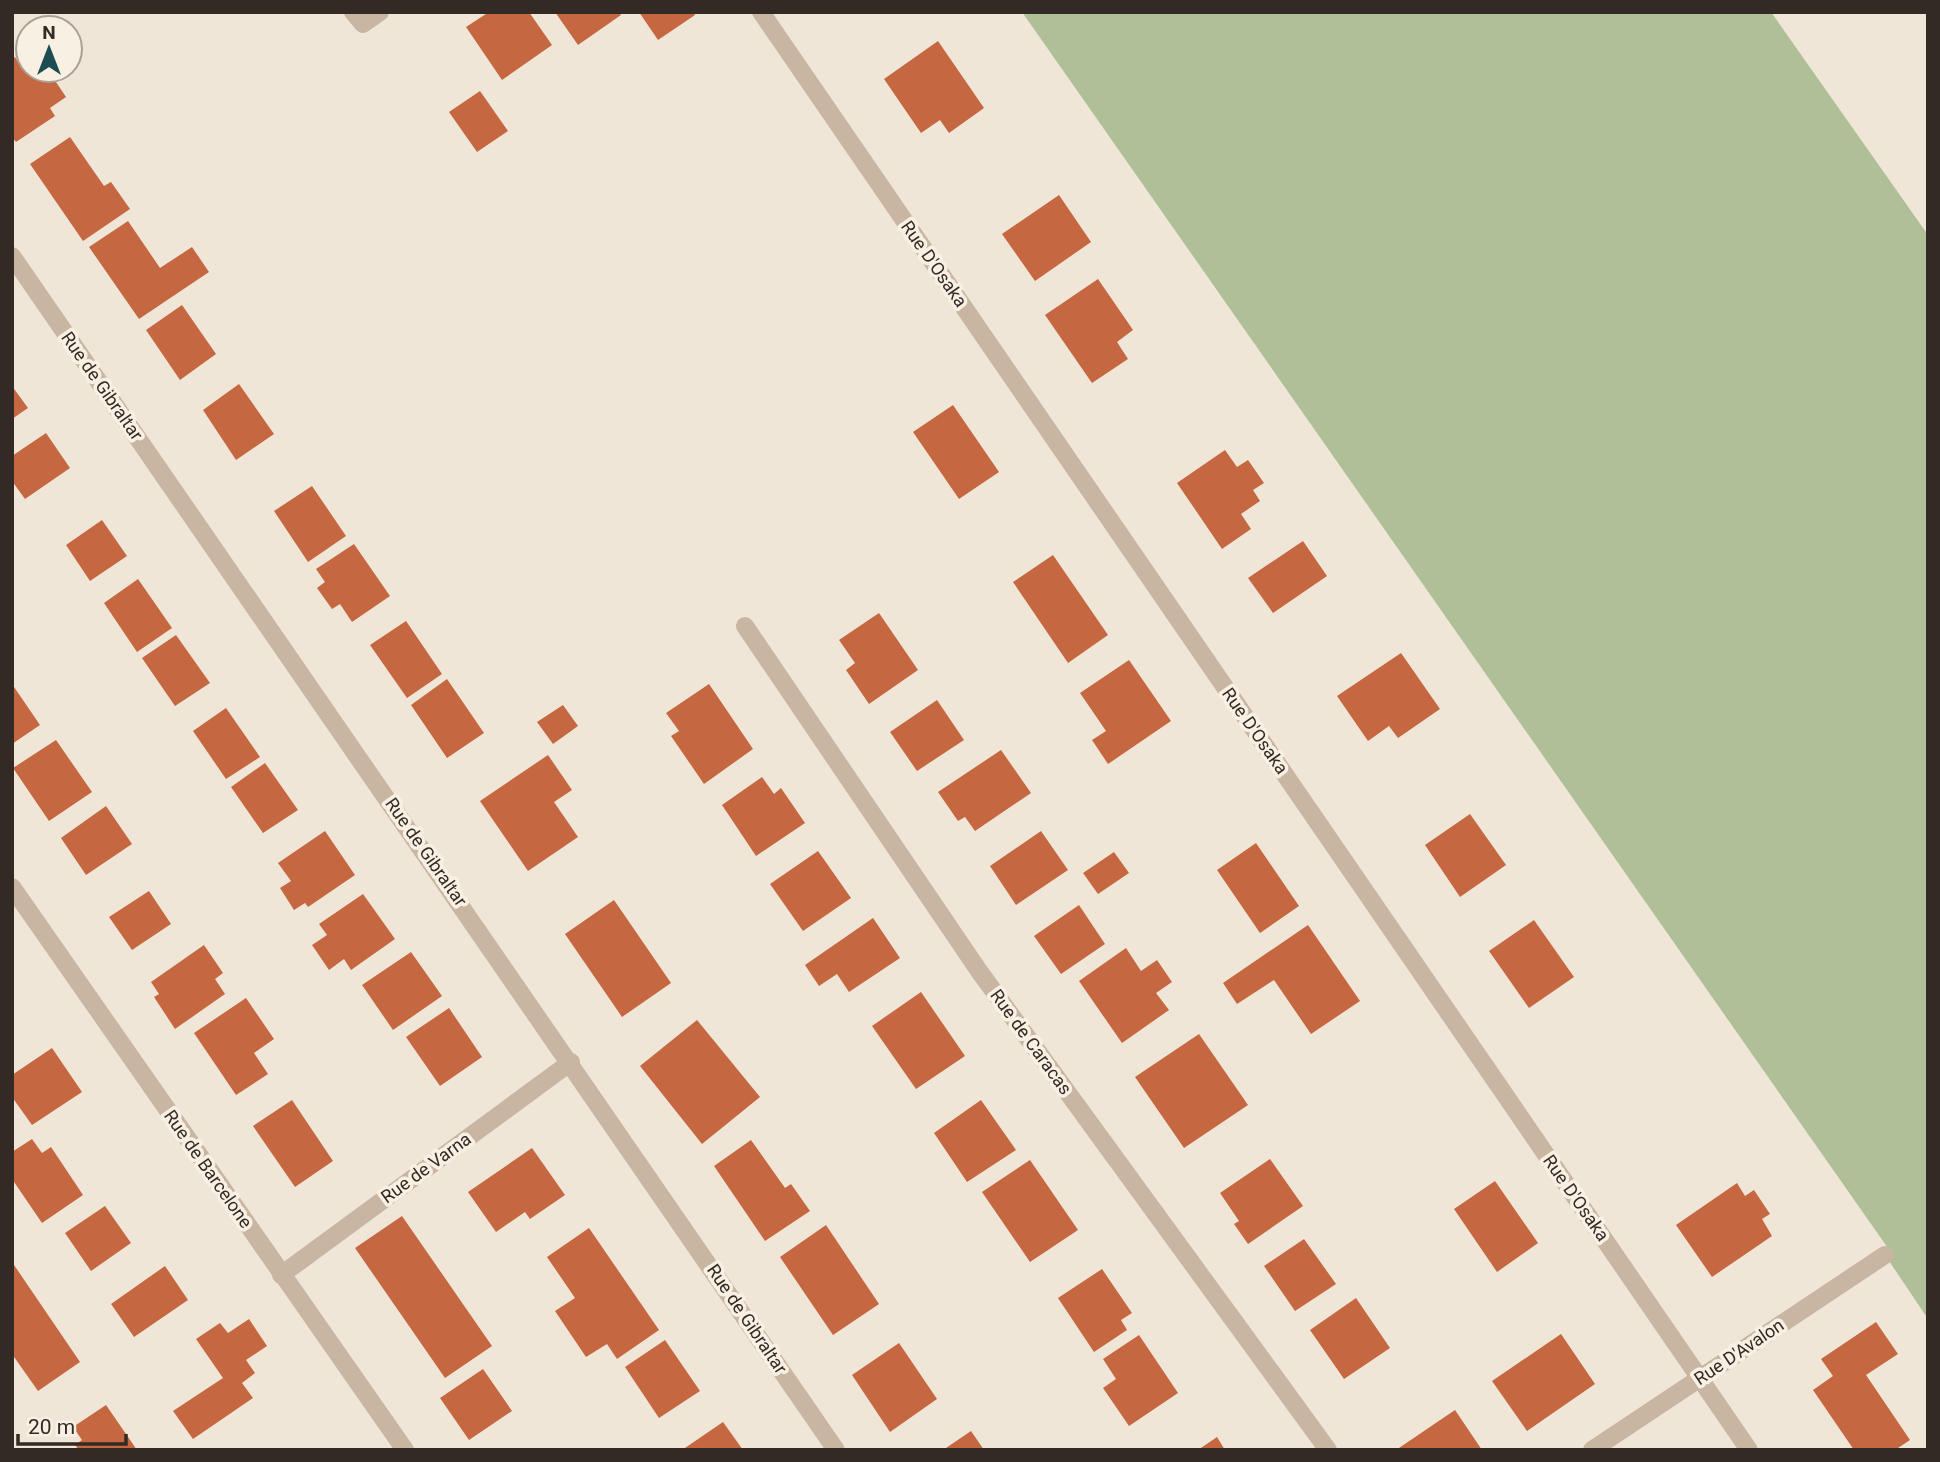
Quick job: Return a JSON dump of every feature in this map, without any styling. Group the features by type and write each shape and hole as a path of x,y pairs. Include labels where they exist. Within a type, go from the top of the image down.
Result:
{"street":[{"path":"358,18 380,12"},
{"name":"Rue D'Osaka","path":"761,12 1749,1450"},
{"name":"Rue de Gibraltar","path":"12,256 571,1062 836,1450"},
{"name":"Rue de Caracas","path":"745,626 979,971 1328,1450"},
{"name":"Rue de Barcelone","path":"12,887 405,1450"},
{"name":"Rue de Varna","path":"281,1275 571,1062"},
{"name":"Rue D'Avalon","path":"1592,1450 1885,1255"}],"green space":[{"path":"1022,12 1771,12 1928,235 1928,1319 1885,1255 1890,1251"}],"building":[{"path":"489,12 529,12 552,45 502,80 466,27"},
{"path":"555,12 619,12 621,15 578,45"},
{"path":"639,12 693,12 695,15 658,40"},
{"path":"938,41 984,108 949,133 940,120 921,133 884,79"},
{"path":"14,58 14,84 57,84 66,97 50,108 55,116 16,142 12,137"},
{"path":"480,91 508,131 477,152 449,112"},
{"path":"70,137 104,186 111,182 130,209 83,241 30,164"},
{"path":"1059,195 1091,242 1035,281 1002,234"},
{"path":"128,221 160,268 192,247 209,272 139,319 89,247"},
{"path":"1098,279 1133,330 1117,342 1128,359 1092,383 1045,315"},
{"path":"182,305 216,354 180,380 146,330"},
{"path":"239,384 274,434 236,460 203,410"},
{"path":"12,386 28,408 12,419"},
{"path":"953,405 999,472 959,499 913,432"},
{"path":"46,433 70,468 25,499 12,481 12,456"},
{"path":"1225,450 1237,467 1248,460 1264,483 1253,490 1260,501 1241,514 1251,529 1222,549 1177,483"},
{"path":"312,486 346,536 308,562 274,511"},
{"path":"102,520 127,556 90,581 66,545"},
{"path":"1303,541 1327,576 1273,613 1248,578"},
{"path":"354,544 390,596 352,622 340,604 332,609 317,588 325,582 316,569"},
{"path":"1053,555 1108,635 1068,663 1013,582"},
{"path":"138,579 172,628 137,652 104,603"},
{"path":"879,613 918,670 869,704 846,670 855,663 839,640"},
{"path":"406,621 442,674 407,698 370,645"},
{"path":"176,635 210,683 175,706 142,658"},
{"path":"1401,653 1440,709 1398,738 1389,726 1368,741 1337,696"},
{"path":"1129,660 1171,721 1108,764 1092,740 1106,731 1080,693"},
{"path":"447,679 484,733 447,758 411,705"},
{"path":"12,684 40,725 12,744"},
{"path":"709,684 753,749 704,784 671,736 679,731 666,713"},
{"path":"937,700 964,740 917,771 890,732"},
{"path":"563,705 578,726 553,744 537,722"},
{"path":"226,708 260,757 226,779 193,731"},
{"path":"56,740 92,792 49,821 13,768"},
{"path":"1001,750 1031,793 975,831 965,817 958,821 938,792"},
{"path":"548,755 572,790 554,802 578,837 528,871 480,801"},
{"path":"265,763 298,810 263,833 231,787"},
{"path":"762,777 774,794 781,788 805,823 756,856 722,805"},
{"path":"106,806 132,844 86,875 61,838"},
{"path":"1470,814 1506,865 1460,897 1425,845"},
{"path":"325,831 355,875 308,907 305,903 294,910 280,888 291,881 278,863"},
{"path":"1041,831 1068,870 1016,905 990,866"},
{"path":"1256,843 1299,906 1260,933 1217,870"},
{"path":"818,851 851,898 803,931 770,884"},
{"path":"1114,852 1129,873 1098,894 1083,873"},
{"path":"149,891 171,924 132,950 109,917"},
{"path":"363,894 395,939 351,970 344,959 329,970 312,945 327,935 319,924"},
{"path":"614,900 671,983 622,1017 565,934"},
{"path":"1079,905 1105,944 1061,974 1034,936"},
{"path":"873,918 900,958 849,992 837,974 819,986 805,965"},
{"path":"1534,920 1574,977 1529,1008 1489,951"},
{"path":"1308,925 1360,1001 1311,1034 1274,980 1237,1004 1223,983"},
{"path":"204,945 223,973 215,979 225,994 175,1029 154,997 159,994 151,982"},
{"path":"1126,948 1141,971 1157,960 1172,982 1156,993 1169,1010 1122,1043 1079,981"},
{"path":"411,952 442,996 393,1030 362,985"},
{"path":"921,992 965,1056 916,1089 872,1026"},
{"path":"246,998 274,1039 254,1053 268,1074 236,1095 194,1033"},
{"path":"449,1008 482,1057 440,1086 406,1037"},
{"path":"697,1020 760,1097 702,1144 640,1066"},
{"path":"1199,1034 1248,1105 1184,1148 1135,1077"},
{"path":"52,1048 82,1092 32,1125 12,1097 12,1075"},
{"path":"292,1100 333,1161 295,1187 253,1126"},
{"path":"981,1100 1016,1150 967,1182 934,1133"},
{"path":"32,1139 42,1153 51,1147 83,1195 42,1223 12,1179 12,1152"},
{"path":"751,1140 785,1188 791,1184 810,1211 765,1241 714,1166"},
{"path":"532,1148 565,1195 530,1219 525,1212 496,1232 468,1192"},
{"path":"1270,1159 1303,1206 1248,1244 1234,1224 1239,1221 1220,1193"},
{"path":"1030,1160 1078,1230 1030,1262 982,1192"},
{"path":"1495,1181 1538,1243 1497,1272 1454,1209"},
{"path":"1737,1183 1745,1196 1754,1190 1770,1214 1762,1219 1772,1236 1712,1277 1676,1225"},
{"path":"105,1206 131,1243 91,1271 65,1233"},
{"path":"402,1216 492,1346 445,1378 355,1248"},
{"path":"826,1225 879,1304 833,1335 780,1257"},
{"path":"589,1228 659,1330 617,1359 607,1344 586,1357 555,1311 575,1298 547,1257"},
{"path":"1304,1239 1336,1284 1295,1311 1264,1266"},
{"path":"12,1262 80,1362 38,1391 12,1354"},
{"path":"165,1266 188,1300 134,1337 111,1304"},
{"path":"1102,1269 1132,1313 1121,1320 1127,1330 1094,1352 1058,1298"},
{"path":"1356,1298 1390,1348 1344,1379 1310,1330"},
{"path":"249,1319 267,1346 246,1360 255,1373 242,1383 253,1398 193,1439 173,1411 223,1378 196,1339 220,1323 228,1333"},
{"path":"1876,1322 1898,1354 1866,1375 1910,1440 1895,1450 1854,1450 1813,1390 1833,1376 1821,1359"},
{"path":"1561,1334 1595,1384 1527,1431 1492,1381"},
{"path":"1139,1335 1178,1393 1129,1426 1103,1388 1116,1379 1103,1359"},
{"path":"665,1340 700,1391 659,1418 625,1367"},
{"path":"899,1343 937,1399 890,1432 852,1375"},
{"path":"483,1369 512,1411 469,1440 440,1398"},
{"path":"106,1405 137,1450 79,1450 75,1445 82,1440 73,1427"},
{"path":"1455,1410 1482,1450 1396,1450"},
{"path":"723,1422 743,1450 682,1450"},
{"path":"971,1431 984,1450 943,1450"},
{"path":"1217,1437 1225,1450 1198,1450"}]}
